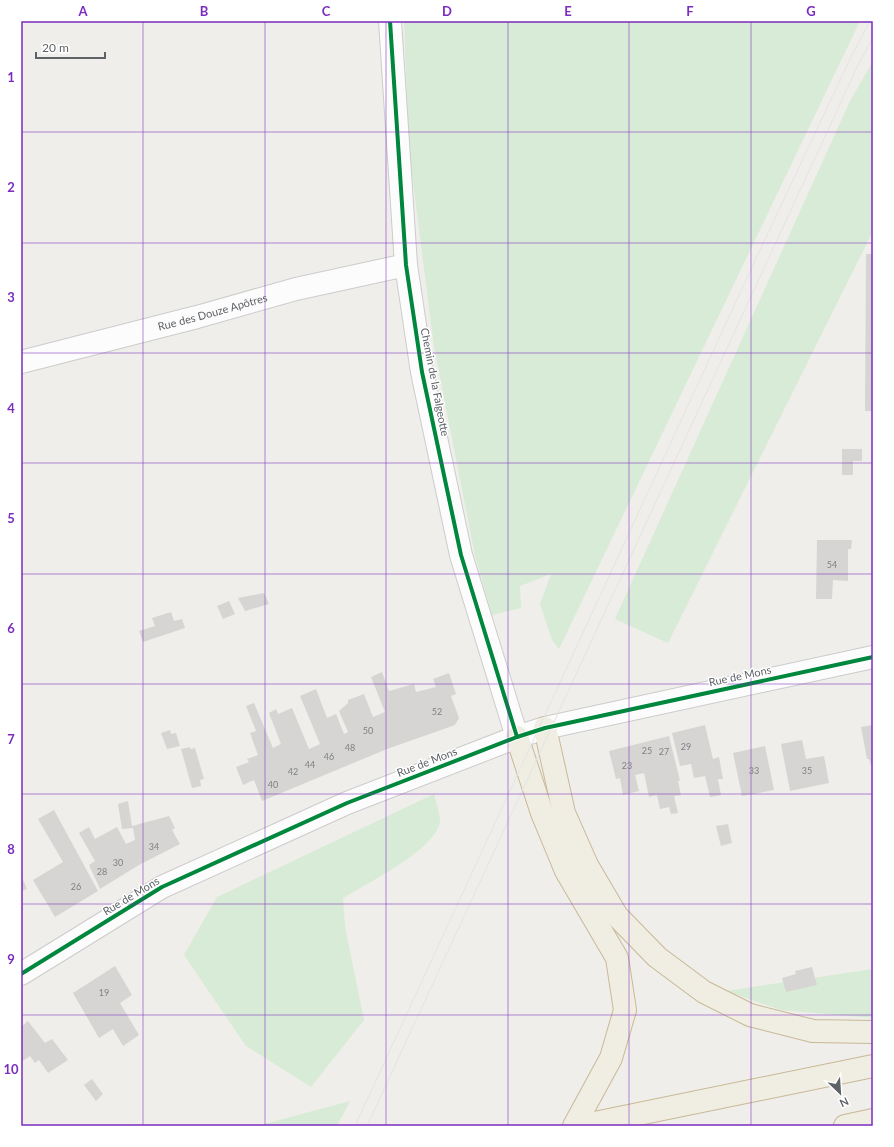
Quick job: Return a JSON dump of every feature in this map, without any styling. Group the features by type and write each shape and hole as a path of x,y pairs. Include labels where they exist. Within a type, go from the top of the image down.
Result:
{"highway":[{"path":"545,728 564,813 587,865 617,916 657,957 704,992 750,1015 813,1031 873,1032"},
{"path":"517,737 542,813 566,871 617,958 624,1010 610,1058 574,1126"},
{"path":"580,1126 873,1066"},
{"path":"845,1126 873,1120"}],"street":[{"name":"Chemin de la Falgeotte","path":"390,21 406,264 422,372 461,555 517,737"},
{"name":"Rue des Douze Apôtres","path":"21,362 197,318 296,289 406,264"},
{"name":"Rue de Mons","path":"21,974 162,887 347,802 517,737 545,728 873,657"}],"green space":[{"path":"404,21 860,21 559,649 552,640 540,604 551,574 520,586 521,608 492,615 475,556 434,347 409,151"},
{"path":"873,61 873,231 668,643 615,619 850,101"},
{"path":"434,794 440,821 436,832 427,843 399,865 343,898 345,926 364,1020 311,1087 246,1046 184,955 217,897"},
{"path":"873,969 873,1018 781,1010 726,991"},
{"path":"350,1101 337,1126 257,1126"}],"building":[{"path":"866,254 873,254 873,411 865,411"},
{"path":"842,449 862,449 862,461 853,461 853,475 842,475"},
{"path":"817,540 852,540 851,549 848,549 848,581 833,580 832,599 816,599"},
{"path":"264,593 269,604 245,611 238,598"},
{"path":"229,601 235,614 223,619 217,606"},
{"path":"171,612 174,621 182,619 185,628 143,642 139,631 155,626 152,618"},
{"path":"382,672 389,691 414,684 416,692 436,687 433,679 449,673 456,694 451,696 459,718 455,725 387,749 262,801 254,780 243,785 236,767 249,762 247,759 258,755 250,733 256,731 246,706 254,703 273,748 281,744 269,713 276,709 278,714 292,708 309,749 320,744 300,696 316,689 327,718 336,714 344,734 348,732 339,711 348,703 348,700 364,694 373,717 385,712 371,677"},
{"path":"705,725 713,759 719,757 723,779 718,779 721,795 710,797 705,776 694,778 691,764 680,766 672,733"},
{"path":"873,725 873,765 871,765 869,759 867,759 861,727"},
{"path":"170,730 171,734 176,733 180,746 167,749 161,733"},
{"path":"669,736 680,781 678,781 681,795 674,796 678,813 671,814 669,807 660,809 657,795 649,797 644,773 635,775 639,791 623,795 620,778 616,779 609,751"},
{"path":"802,740 806,759 824,756 829,783 790,791 781,744"},
{"path":"765,746 774,790 742,796 733,753"},
{"path":"190,747 190,749 195,748 204,779 200,780 201,786 192,788 181,749"},
{"path":"128,801 132,826 169,816 175,828 172,830 180,844 139,865 100,889 89,865 95,861 79,833 89,827 95,839 117,827 126,844 135,840 133,828 122,829 118,804"},
{"path":"54,810 98,891 55,917 33,880 63,862 38,819"},
{"path":"728,824 732,843 721,846 716,826"},
{"path":"21,875 27,889 21,891"},
{"path":"115,966 132,995 120,1003 139,1035 123,1046 113,1029 99,1038 73,993"},
{"path":"812,967 817,985 786,992 782,978 796,974 795,971"},
{"path":"28,1021 45,1043 52,1039 68,1060 48,1073 39,1060 35,1063 30,1056 21,1062 21,1027"},
{"path":"92,1079 103,1094 96,1101 84,1085"}],"tram line":[{"path":"355,1126 752,267 850,59 870,21"},
{"path":"367,1126 859,63 873,38"}],"cycle path":[{"path":"390,21 406,265 422,372 461,555 517,737"},
{"path":"21,974 162,887 347,803 517,737 545,728 873,657"}]}
